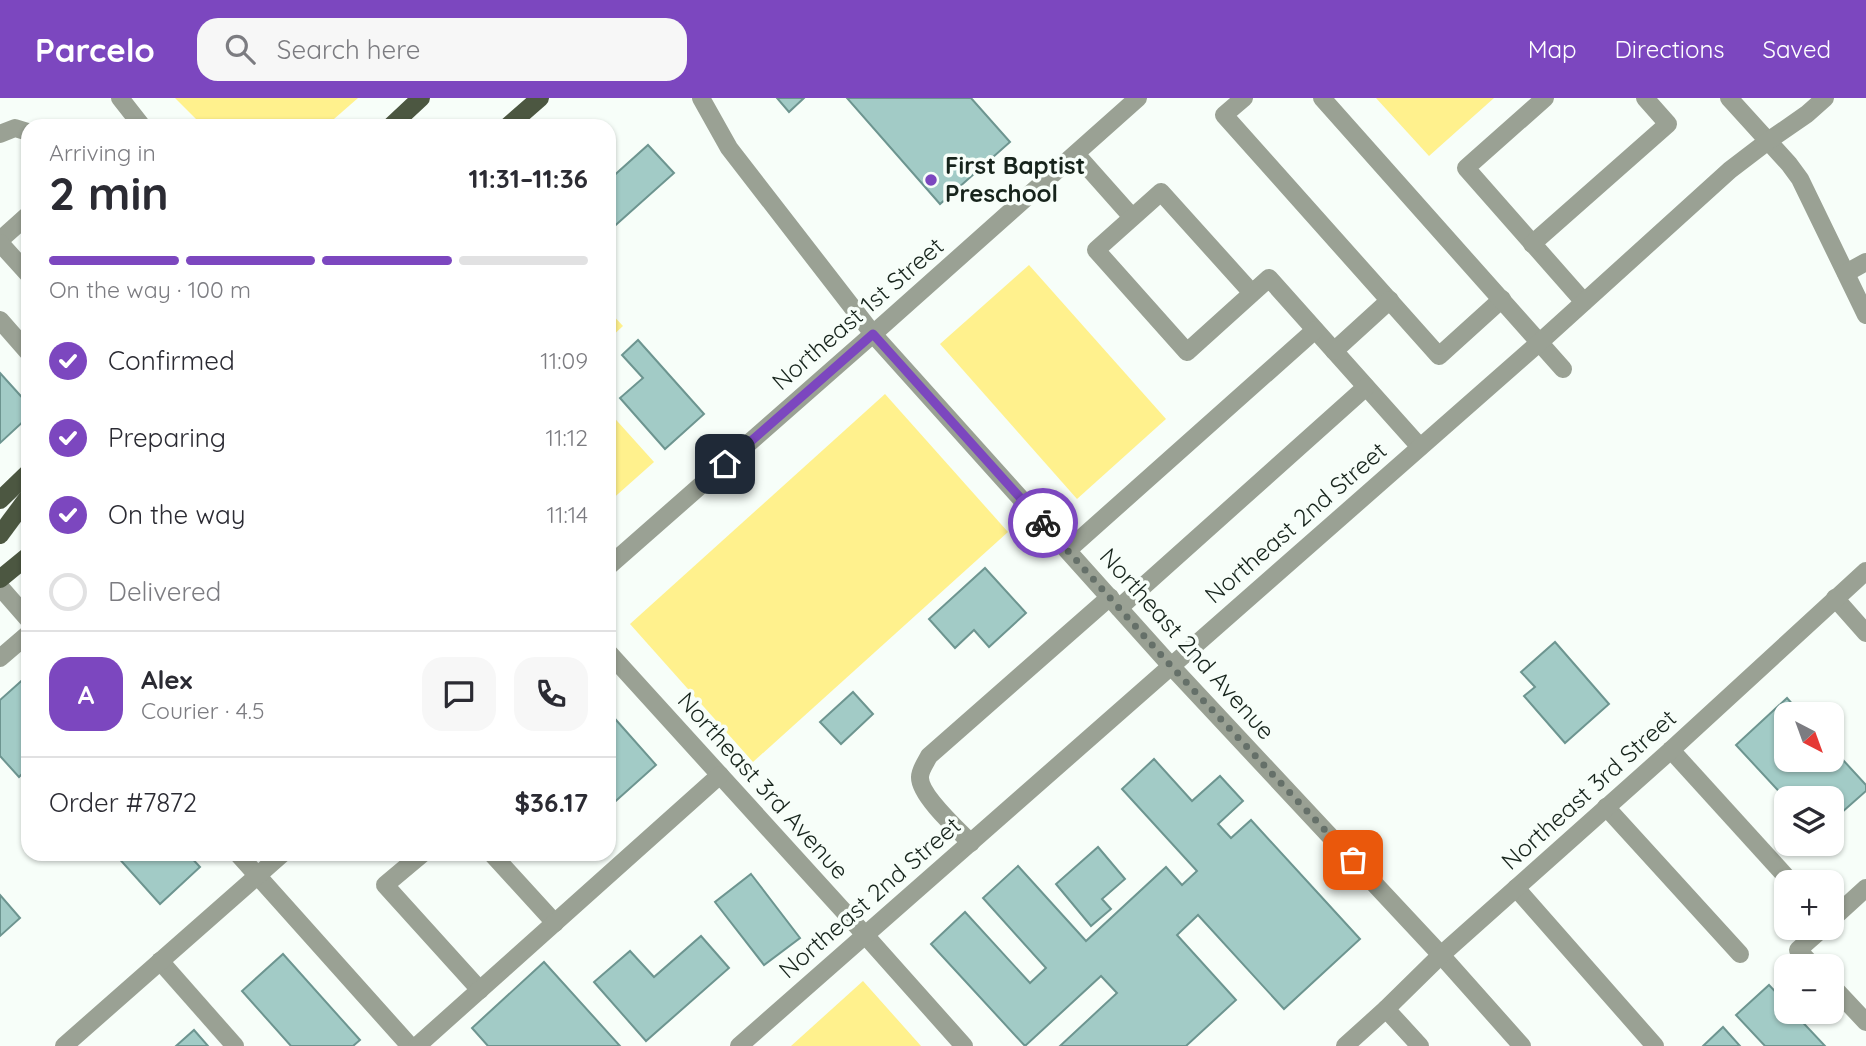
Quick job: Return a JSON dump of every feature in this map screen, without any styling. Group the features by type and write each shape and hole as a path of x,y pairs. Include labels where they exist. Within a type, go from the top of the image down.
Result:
{"main road":[{"path":"398,119 421,98"},
{"path":"516,119 540,98"},
{"path":"0,500 21,480"},
{"path":"0,535 21,506"},
{"path":"0,579 21,562"}],"street":[{"path":"120,98 132,119"},
{"name":"Northeast 2nd Avenue","path":"701,98 729,148 873,334 1171,666 1441,955 1522,1046"},
{"name":"Northeast 1st Street","path":"616,560 1138,98"},
{"path":"1244,98 1224,115 1440,356 1502,299"},
{"path":"1322,98 1563,369"},
{"path":"1545,98 1466,168 1584,302"},
{"path":"1532,244 1668,124 1644,98"},
{"path":"1729,98 1800,179 1866,314"},
{"name":"Northeast 2nd Street","path":"738,1046 1540,342 1730,170 1825,98"},
{"path":"0,134 15,128 21,130"},
{"path":"1076,154 1132,217"},
{"path":"1252,293 1161,192 1096,250 1187,352 1269,278 1420,447"},
{"path":"21,222 0,241 21,266"},
{"path":"1846,272 1866,262"},
{"path":"1334,351 1390,300"},
{"path":"0,320 21,344"},
{"path":"1068,551 1315,330"},
{"path":"971,843 928,797 922,786 920,777 929,756 1115,603 1367,387"},
{"name":"Northeast 3rd Street","path":"1345,1046 1441,955 1671,750 1866,570"},
{"path":"0,587 21,611"},
{"path":"1835,598 1866,633"},
{"path":"0,658 21,640"},
{"name":"Northeast 3rd Avenue","path":"616,661 964,1046"},
{"path":"1671,750 1780,870"},
{"path":"417,1046 720,775"},
{"path":"1606,807 1740,954"},
{"path":"244,861 410,1046"},
{"path":"64,1046 274,861"},
{"path":"414,861 386,886 480,989"},
{"path":"498,861 555,923"},
{"path":"1516,888 1655,1046"},
{"path":"1844,908 1866,888"},
{"path":"1802,954 1798,950 1809,940"},
{"path":"160,961 235,1046"},
{"path":"1844,999 1866,1022"},
{"path":"1386,1009 1420,1046"}],"shaded area":[{"path":"175,98 358,98 334,119 196,119"},
{"path":"1376,98 1494,98 1429,156"},
{"path":"1029,265 1166,419 1077,499 940,344"},
{"path":"616,318 623,326 616,332"},
{"path":"885,394 1008,532 753,762 630,624"},
{"path":"616,420 654,462 616,496"},
{"path":"863,981 921,1046 791,1046"}],"building":[{"path":"777,98 804,98 789,112"},
{"path":"847,98 971,98 1010,142 940,204"},
{"path":"648,145 674,173 616,225 616,174"},
{"path":"638,340 704,414 665,449 620,398 643,378 622,355"},
{"path":"0,373 21,396 21,424 0,443"},
{"path":"985,568 1026,613 989,647 974,630 955,648 929,619"},
{"path":"1555,642 1609,704 1565,743 1524,696 1535,687 1521,672"},
{"path":"21,681 19,777 0,756 0,700"},
{"path":"853,692 873,714 841,744 820,722"},
{"path":"1774,710 1774,772 1844,772 1844,761 1866,785 1866,791 1844,810 1844,786 1774,786 1736,745"},
{"path":"616,720 656,765 616,801"},
{"path":"1154,759 1192,801 1220,776 1243,801 1218,824 1231,838 1251,820 1360,939 1284,1009 1198,915 1177,935 1236,1000 1186,1046 1060,1046 1117,993 1101,976 1025,1046 931,944 965,912 1030,983 1046,968 983,898 1018,866 1086,941 1166,867 1182,885 1197,871 1122,789"},
{"path":"1098,847 1125,879 1102,899 1111,909 1091,926 1056,884"},
{"path":"121,861 194,861 200,867 160,904"},
{"path":"751,874 800,938 764,965 715,902"},
{"path":"0,895 20,918 0,936"},
{"path":"701,936 729,968 646,1041 594,982 630,951 654,977"},
{"path":"283,954 360,1040 353,1046 291,1046 242,991"},
{"path":"544,962 620,1046 488,1046 472,1028"},
{"path":"1769,985 1774,990 1774,1024 1804,1024 1825,1046 1765,1046 1736,1015"},
{"path":"1723,1027 1740,1046 1703,1046"},
{"path":"194,1030 208,1046 176,1046"}],"way so far":[{"path":"1043,523 1171,666 1353,860"}],"place":[{"name":"First Baptist Preschool","path":"931,180"}],"route":[{"path":"725,464 873,334 1043,523"}]}
